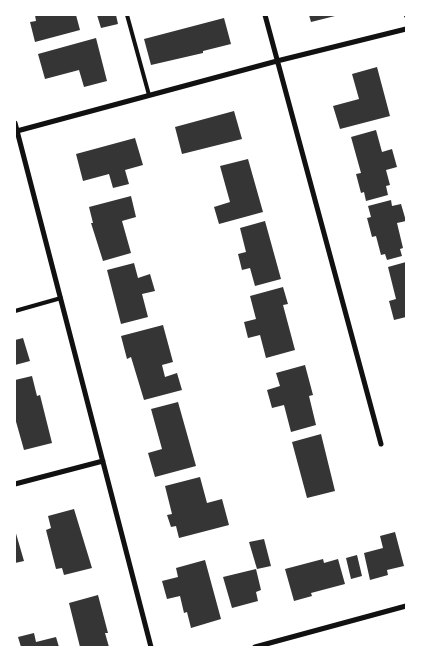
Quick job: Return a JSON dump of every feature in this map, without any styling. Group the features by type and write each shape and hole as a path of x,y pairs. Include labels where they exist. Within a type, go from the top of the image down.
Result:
{"street":[{"path":"265,15 381,444"},
{"path":"17,131 277,61 406,29"},
{"path":"15,123 151,647"},
{"path":"15,484 103,461"},
{"path":"255,647 406,606"}],"lane":[{"path":"127,15 149,95"},
{"path":"15,311 60,298"}],"building":[{"path":"35,15 76,15 80,30 35,42 30,22 36,21"},
{"path":"97,15 116,15 118,24 101,28"},
{"path":"309,15 335,15 335,16 311,22"},
{"path":"224,18 231,44 203,51 203,53 151,65 144,39"},
{"path":"96,38 107,81 84,87 79,70 45,79 38,54"},
{"path":"377,67 390,116 340,129 333,106 359,99 352,74"},
{"path":"234,111 242,139 182,154 175,127"},
{"path":"376,130 382,152 392,149 397,167 386,170 390,185 386,186 388,195 366,201 364,192 361,193 356,174 361,173 351,137"},
{"path":"135,138 143,165 125,170 129,184 113,188 109,174 83,181 76,154"},
{"path":"248,159 263,212 219,224 214,207 230,202 220,166"},
{"path":"131,196 136,217 122,221 131,253 103,261 91,223 93,223 89,207"},
{"path":"391,200 392,206 401,204 406,221 397,223 403,248 400,249 402,256 387,260 385,254 381,255 376,236 372,237 367,218 371,217 368,206"},
{"path":"265,221 281,279 255,286 250,268 242,270 238,254 246,252 240,228"},
{"path":"406,262 406,317 394,320 389,301 396,299 388,267"},
{"path":"134,263 138,278 150,274 155,291 142,294 148,317 121,324 107,270"},
{"path":"283,287 288,304 283,305 295,350 266,358 260,335 248,338 244,322 256,319 250,296"},
{"path":"163,325 173,362 162,365 165,377 177,373 182,390 144,400 131,357 127,359 121,336"},
{"path":"23,338 30,361 15,365 15,340"},
{"path":"305,365 313,395 309,396 316,425 291,432 284,405 272,408 267,390 280,386 276,373"},
{"path":"32,376 37,396 40,395 52,443 24,450 15,418 15,380"},
{"path":"178,402 196,466 155,477 148,453 162,449 151,409"},
{"path":"321,434 335,491 307,498 292,442"},
{"path":"200,477 207,503 222,499 229,525 179,538 176,526 171,527 167,515 172,514 165,486"},
{"path":"74,509 92,568 64,575 62,568 56,569 46,530 51,528 48,516"},
{"path":"15,530 24,561 15,563"},
{"path":"395,532 404,566 387,570 388,575 370,580 364,553 383,548 380,536"},
{"path":"264,539 271,566 257,569 249,542"},
{"path":"357,555 362,576 351,579 346,558"},
{"path":"323,559 324,563 338,559 345,584 311,593 312,596 294,601 285,569"},
{"path":"205,560 221,619 191,628 187,612 184,613 180,596 167,599 162,581 178,577 176,568"},
{"path":"256,569 261,590 256,592 258,601 232,608 223,577"},
{"path":"98,595 108,633 105,633 109,647 80,647 69,603"},
{"path":"34,633 36,642 56,637 59,647 21,647 18,637"}]}
